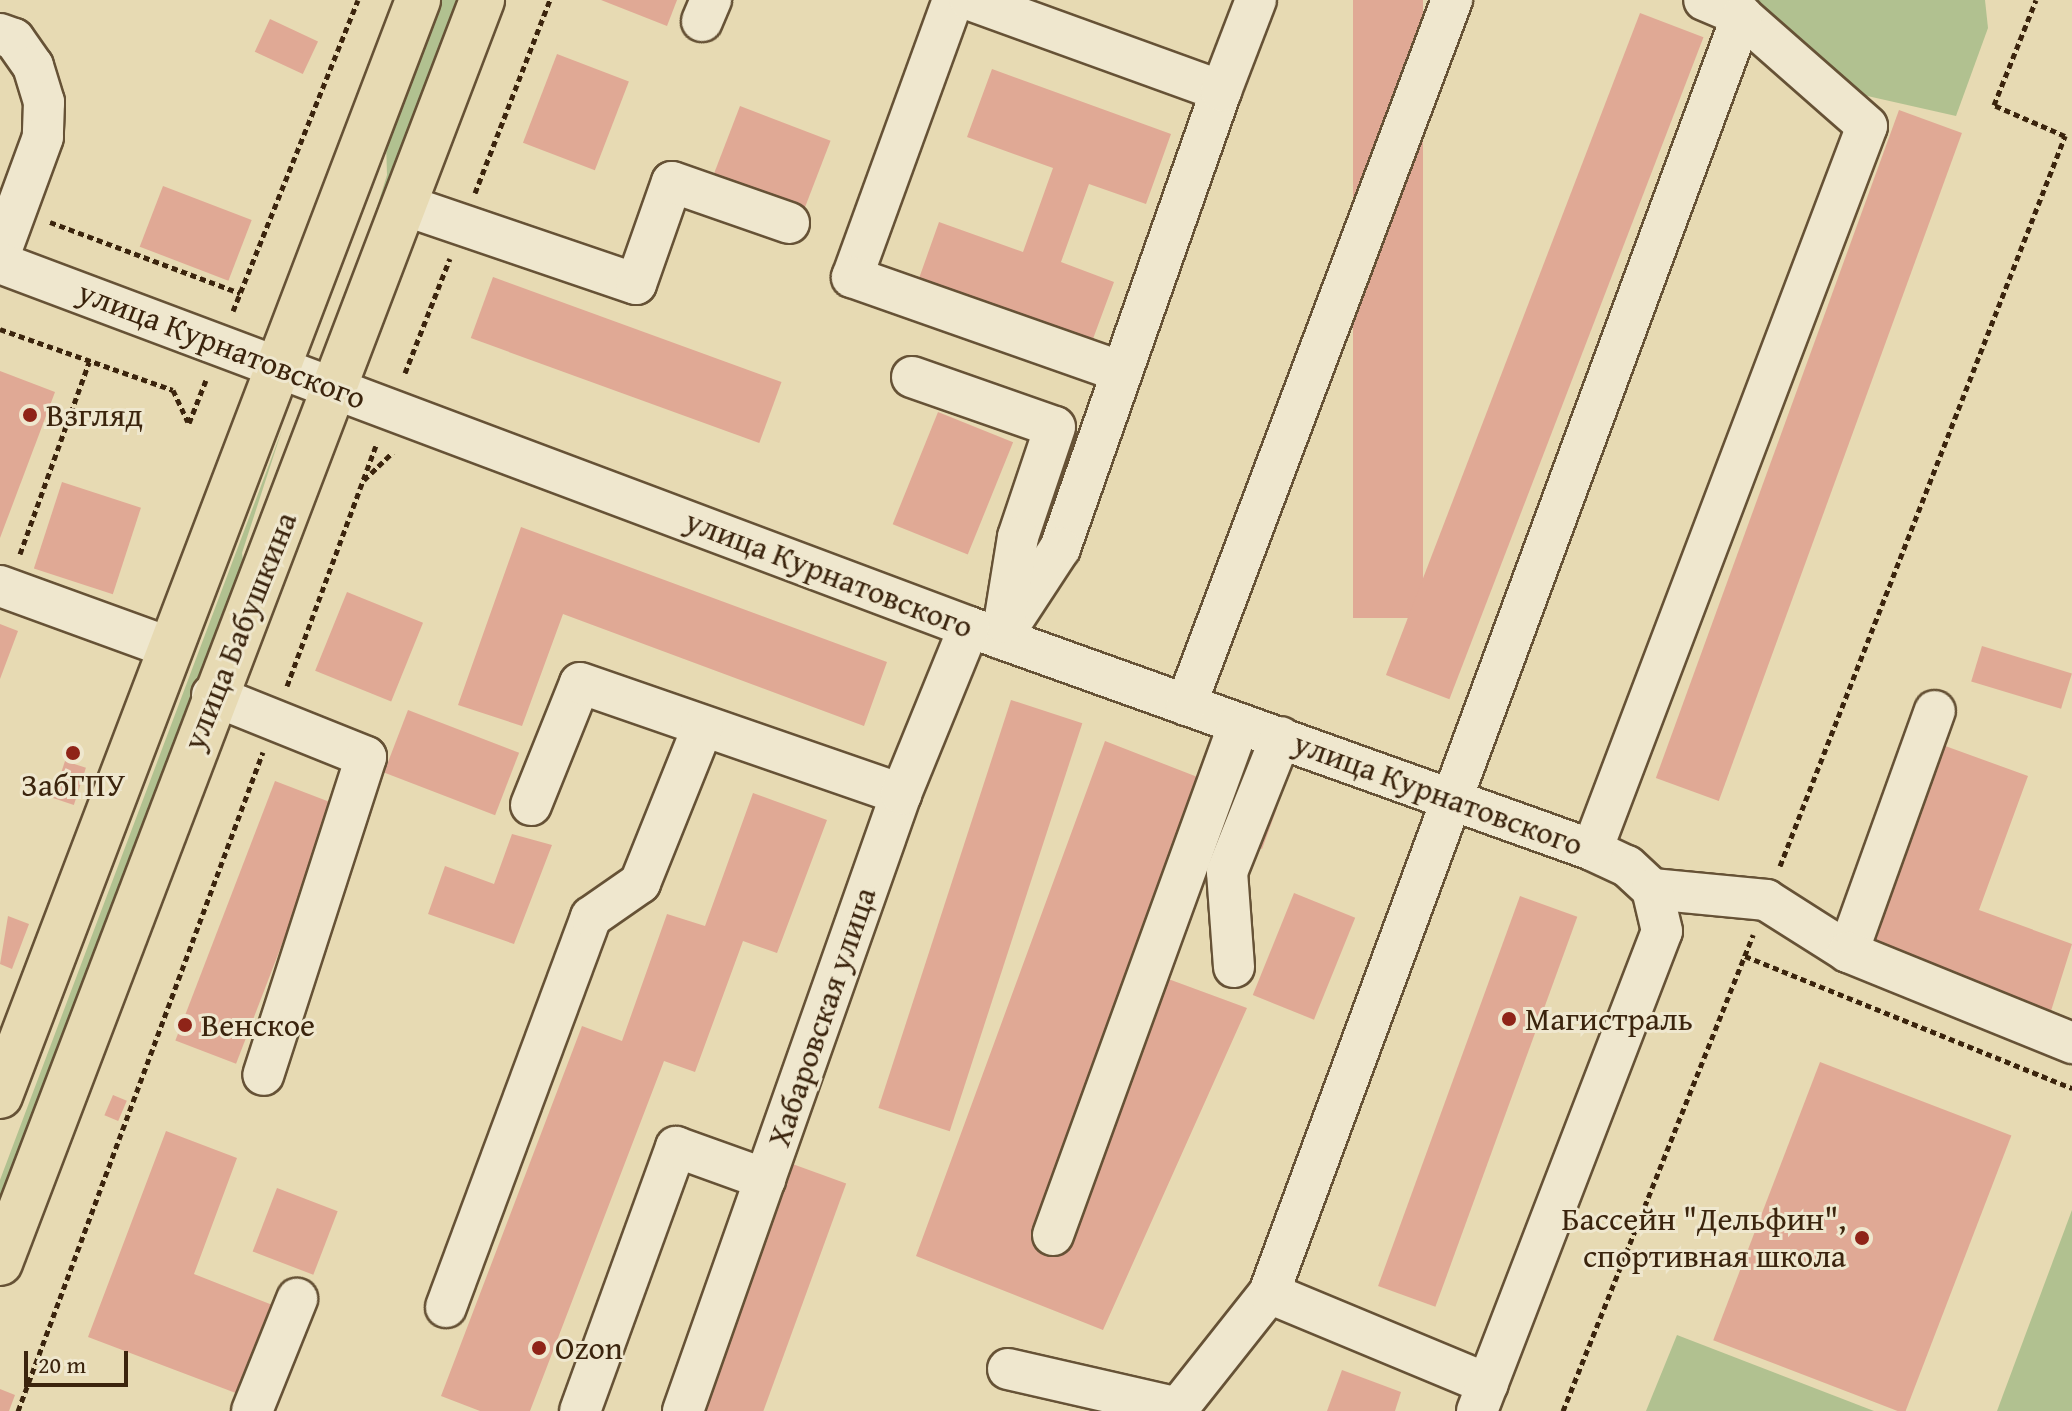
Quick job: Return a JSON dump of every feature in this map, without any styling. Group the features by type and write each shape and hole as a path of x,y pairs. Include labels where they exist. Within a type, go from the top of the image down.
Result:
{"main road":[{"name":"улица Бабушкина","path":"0,1096 418,0"},
{"name":"улица Бабушкина","path":"0,1263 212,695 335,388 482,0"}],"street":[{"path":"953,0 852,277 1122,372"},
{"path":"970,0 1221,91"},
{"path":"985,633 1060,548 1256,0"},
{"path":"1186,705 1452,0"},
{"path":"1592,850 1867,126 1742,16 1704,0"},
{"path":"1008,1369 1178,1408 1269,1293 1742,16"},
{"path":"0,34 14,39 33,66 44,102 43,137 19,210 0,254"},
{"path":"404,205 636,284 672,182 789,223"},
{"name":"улица Курнатовского","path":"0,263 985,633 1592,850 1627,866 1652,889"},
{"path":"912,377 1055,427 985,633"},
{"path":"4,587 170,648"},
{"name":"Хабаровская улица","path":"683,1411 901,794 985,633"},
{"path":"531,805 580,683 901,794"},
{"path":"212,695 366,757 263,1075"},
{"path":"1848,952 1935,711"},
{"path":"1053,1235 1239,724"},
{"path":"446,1307 591,917 640,883 703,726"},
{"path":"1234,967 1227,872 1281,737"},
{"path":"1269,1293 1483,1398 1662,931 1652,889 1766,900 1848,952 2072,1043"},
{"path":"580,1411 676,1147 765,1179"},
{"path":"252,1411 297,1299"}],"path":[{"path":"19,210 240,293 358,0"},
{"path":"405,373 550,0"},
{"path":"1563,1411 1745,956 2065,136 1994,105 2036,0"},
{"path":"0,329 173,390 189,423"},
{"path":"4,587 89,362"},
{"path":"18,1411 376,446"},
{"path":"1745,956 2072,1088"}],"green space":[{"path":"440,0 460,0 350,294 387,175 386,141"},
{"path":"1737,0 1985,0 1988,28 1956,116 1863,95"},
{"path":"282,430 242,553 245,576 0,1225 0,1180"},
{"path":"2072,1210 2072,1411 1997,1411"},
{"path":"1677,1335 1874,1411 1646,1411"}],"building":[{"path":"601,0 677,0 667,26"},
{"path":"1353,0 1423,0 1423,618 1353,618"},
{"path":"1640,13 1703,37 1449,699 1386,675"},
{"path":"270,19 318,41 303,74 255,52"},
{"path":"557,54 629,82 595,170 523,143"},
{"path":"992,69 1171,134 1146,204 1089,184 1061,262 1114,282 1090,347 917,284 939,222 1023,252 1053,168 967,137"},
{"path":"740,106 831,141 804,210 713,175"},
{"path":"1899,110 1962,133 1719,801 1656,778"},
{"path":"163,186 252,220 228,281 140,247"},
{"path":"493,277 781,382 759,443 471,338"},
{"path":"0,371 55,392 0,538"},
{"path":"938,412 1013,442 968,555 893,524"},
{"path":"62,482 141,508 113,594 34,569"},
{"path":"521,527 887,662 864,726 563,614 522,726 458,705"},
{"path":"347,592 423,623 391,702 315,671"},
{"path":"0,624 18,631 0,679"},
{"path":"1982,646 2072,673 2061,709 1971,681"},
{"path":"1011,700 1082,723 950,1131 878,1108"},
{"path":"408,710 519,753 495,815 384,773"},
{"path":"1105,741 1277,808 1262,849 1187,820 1133,966 1247,1008 1103,1330 916,1256"},
{"path":"1937,743 2028,776 1979,910 2072,944 2051,1011 1865,943"},
{"path":"65,761 86,768 74,805 53,798"},
{"path":"275,781 336,804 236,1064 175,1041"},
{"path":"753,793 827,820 777,953 743,941 695,1072 664,1061 530,1411 480,1411 441,1396 582,1026 622,1041 667,914 705,926"},
{"path":"512,834 552,845 514,944 428,914 445,866 494,884"},
{"path":"1294,893 1355,918 1314,1020 1253,995"},
{"path":"1520,896 1577,917 1435,1307 1378,1286"},
{"path":"8,916 29,924 12,969 0,964"},
{"name":"Бассейн \"Дельфин\", спортивная школа","path":"1820,1062 2011,1135 1906,1411 1898,1411 1713,1340"},
{"path":"113,1095 127,1101 118,1121 104,1115"},
{"path":"166,1131 237,1158 194,1274 275,1306 241,1395 88,1337"},
{"path":"787,1162 846,1184 763,1411 696,1411"},
{"path":"277,1188 338,1211 313,1275 253,1251"},
{"path":"1342,1370 1401,1392 1395,1411 1327,1411"},
{"path":"0,1389 15,1395 9,1411 0,1411"}],"place":[{"name":"Взгляд","path":"30,415"},
{"name":"ЗабГПУ","path":"73,753"},
{"name":"Магистраль","path":"1509,1019"},
{"name":"Венское","path":"185,1025"},
{"name":"Бассейн \"Дельфин\", спортивная школа","path":"1862,1238"},
{"name":"Ozon","path":"539,1348"}]}
